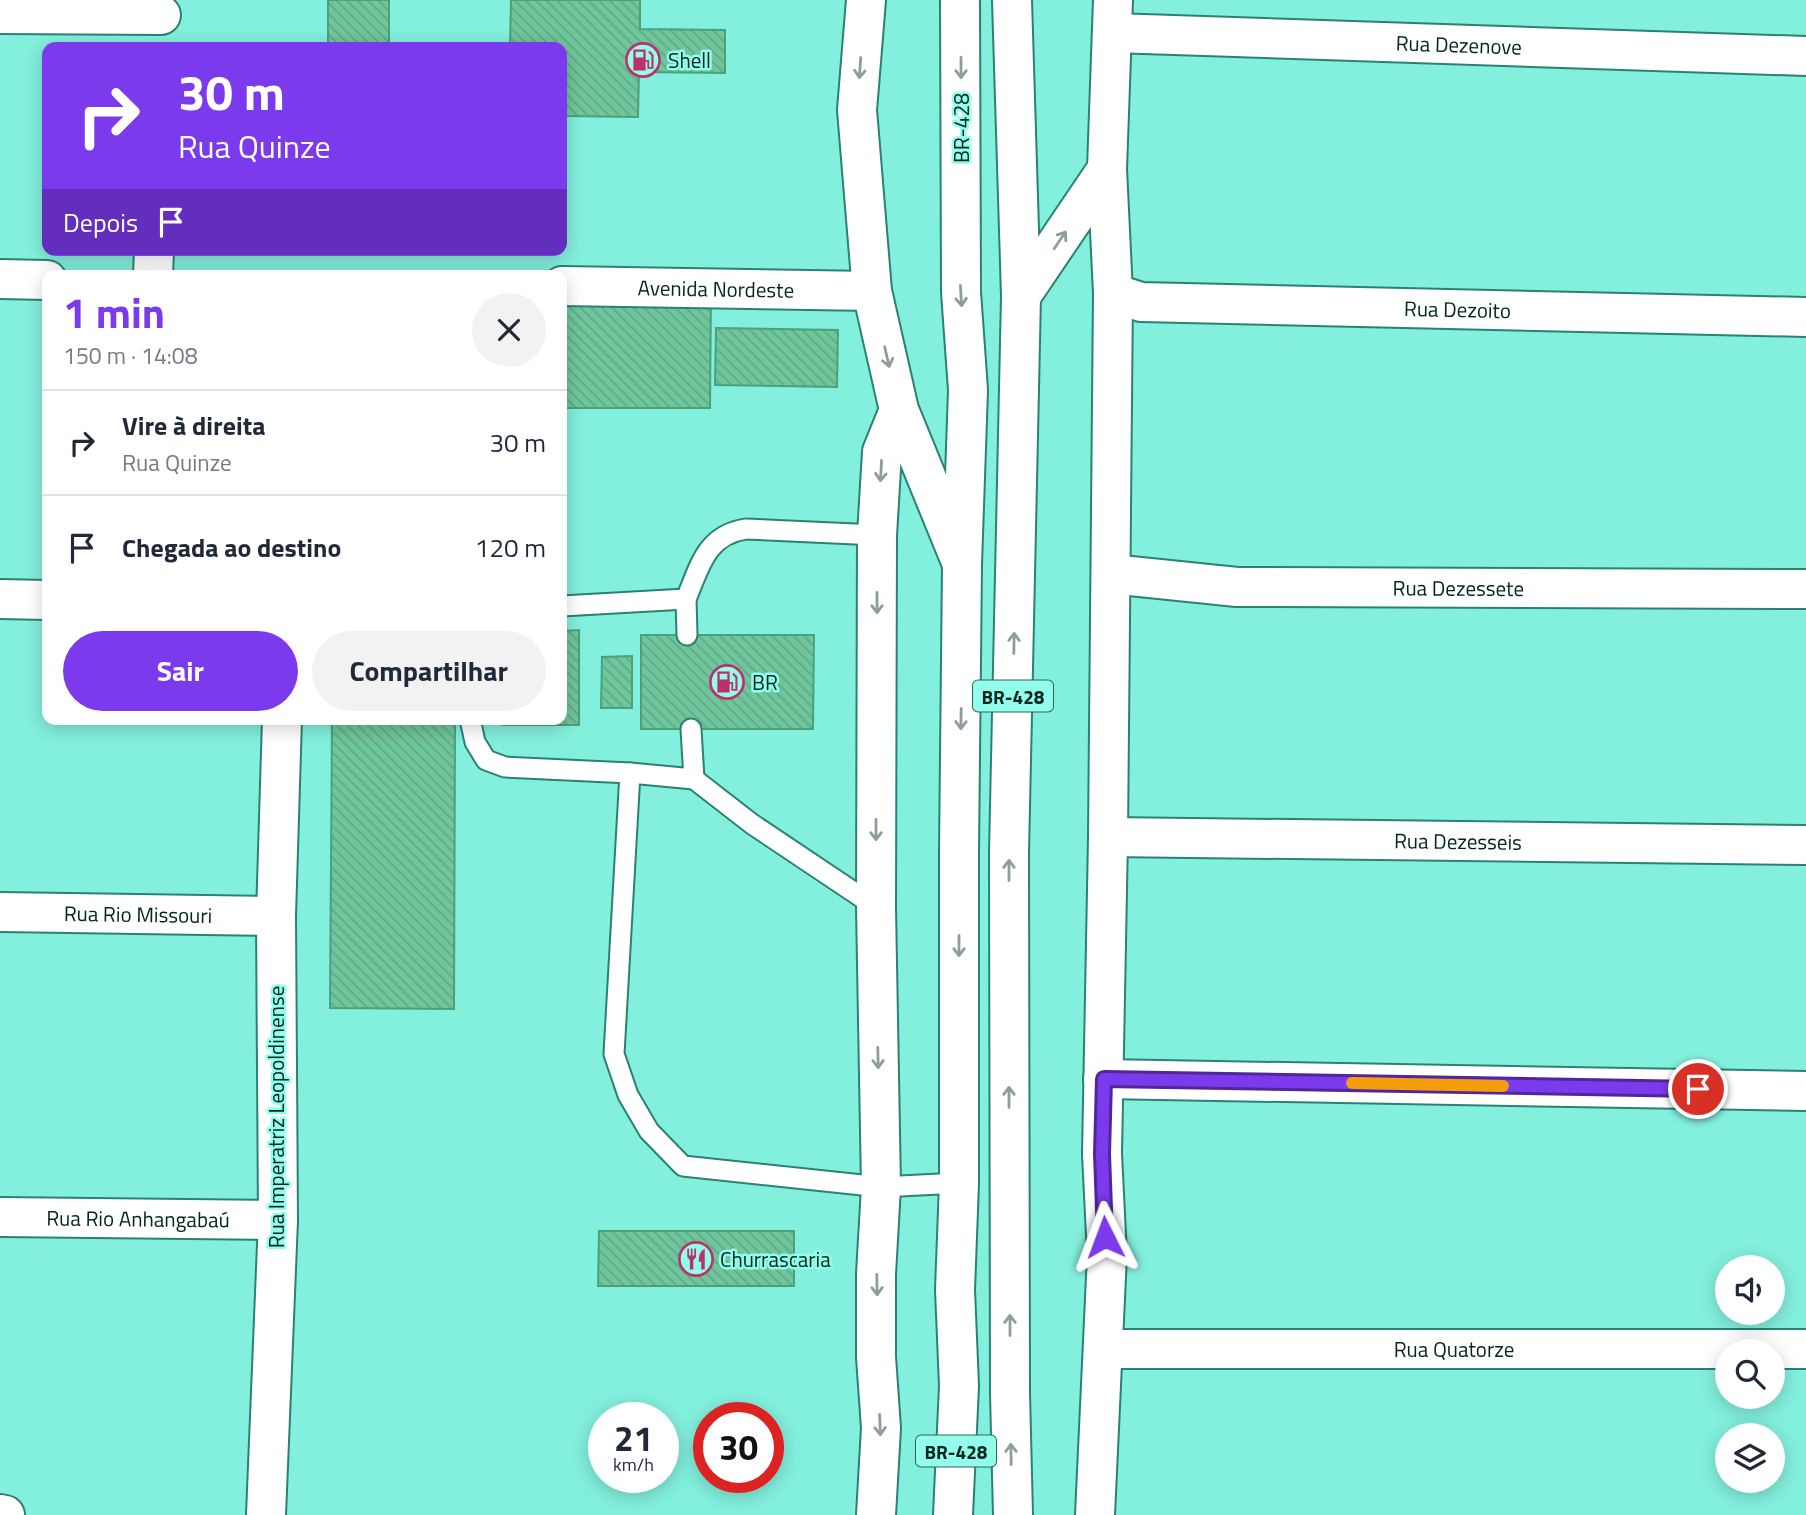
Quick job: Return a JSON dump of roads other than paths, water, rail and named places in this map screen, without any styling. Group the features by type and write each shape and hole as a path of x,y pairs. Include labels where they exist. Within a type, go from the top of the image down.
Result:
{"main road":[{"path":"866,0 858,110 872,291 899,410 962,564"},
{"name":"BR-428","path":"953,1515 959,1386 955,1290 959,1183 962,564 968,390 961,292 960,0"},
{"name":"BR-428","path":"1012,0 1021,296 1009,853 1010,1393 1013,1515"},
{"path":"0,14 161,21"},
{"path":"1095,1515 1104,1349 1103,1295 1107,1255 1102,1154 1113,293 1107,169 1113,16"},
{"name":"Rua Dezenove","path":"1113,16 1806,56"},
{"path":"1021,296 1107,169"},
{"path":"0,279 42,280"},
{"name":"Avenida Nordeste","path":"567,286 872,291"},
{"name":"Rua Dezoito","path":"1113,293 1141,302 1806,317"},
{"path":"876,1515 881,1428 876,1357 876,1274 881,1187 876,906 877,535 882,452 899,410"},
{"name":"Rua Dezessete","path":"1111,574 1237,587 1806,589"},
{"path":"0,599 42,600"},
{"name":"Rua Imperatriz Leopoldinense","path":"266,1515 278,1220 276,916 282,725"},
{"name":"Rua Dezesseis","path":"1108,837 1806,845"},
{"name":"Rua Rio Missouri","path":"0,912 276,916"},
{"path":"1104,1079 1806,1091"},
{"name":"Rua Rio Anhangabaú","path":"0,1217 278,1220"},
{"name":"Rua Quatorze","path":"1104,1349 1806,1349"}],"lane":[{"path":"687,635 686,599 706,553 718,538 746,529 877,535"},
{"path":"567,606 686,599"},
{"path":"471,725 475,742 485,760 505,767 694,779 752,824 876,906"},
{"path":"691,729 694,779"},
{"path":"631,774 614,1054 628,1095 649,1131 683,1166 881,1187 959,1183"}],"place":[{"name":"Shell","path":"643,60"},
{"name":"BR","path":"727,682"},
{"name":"Churrascaria","path":"696,1259"}]}
